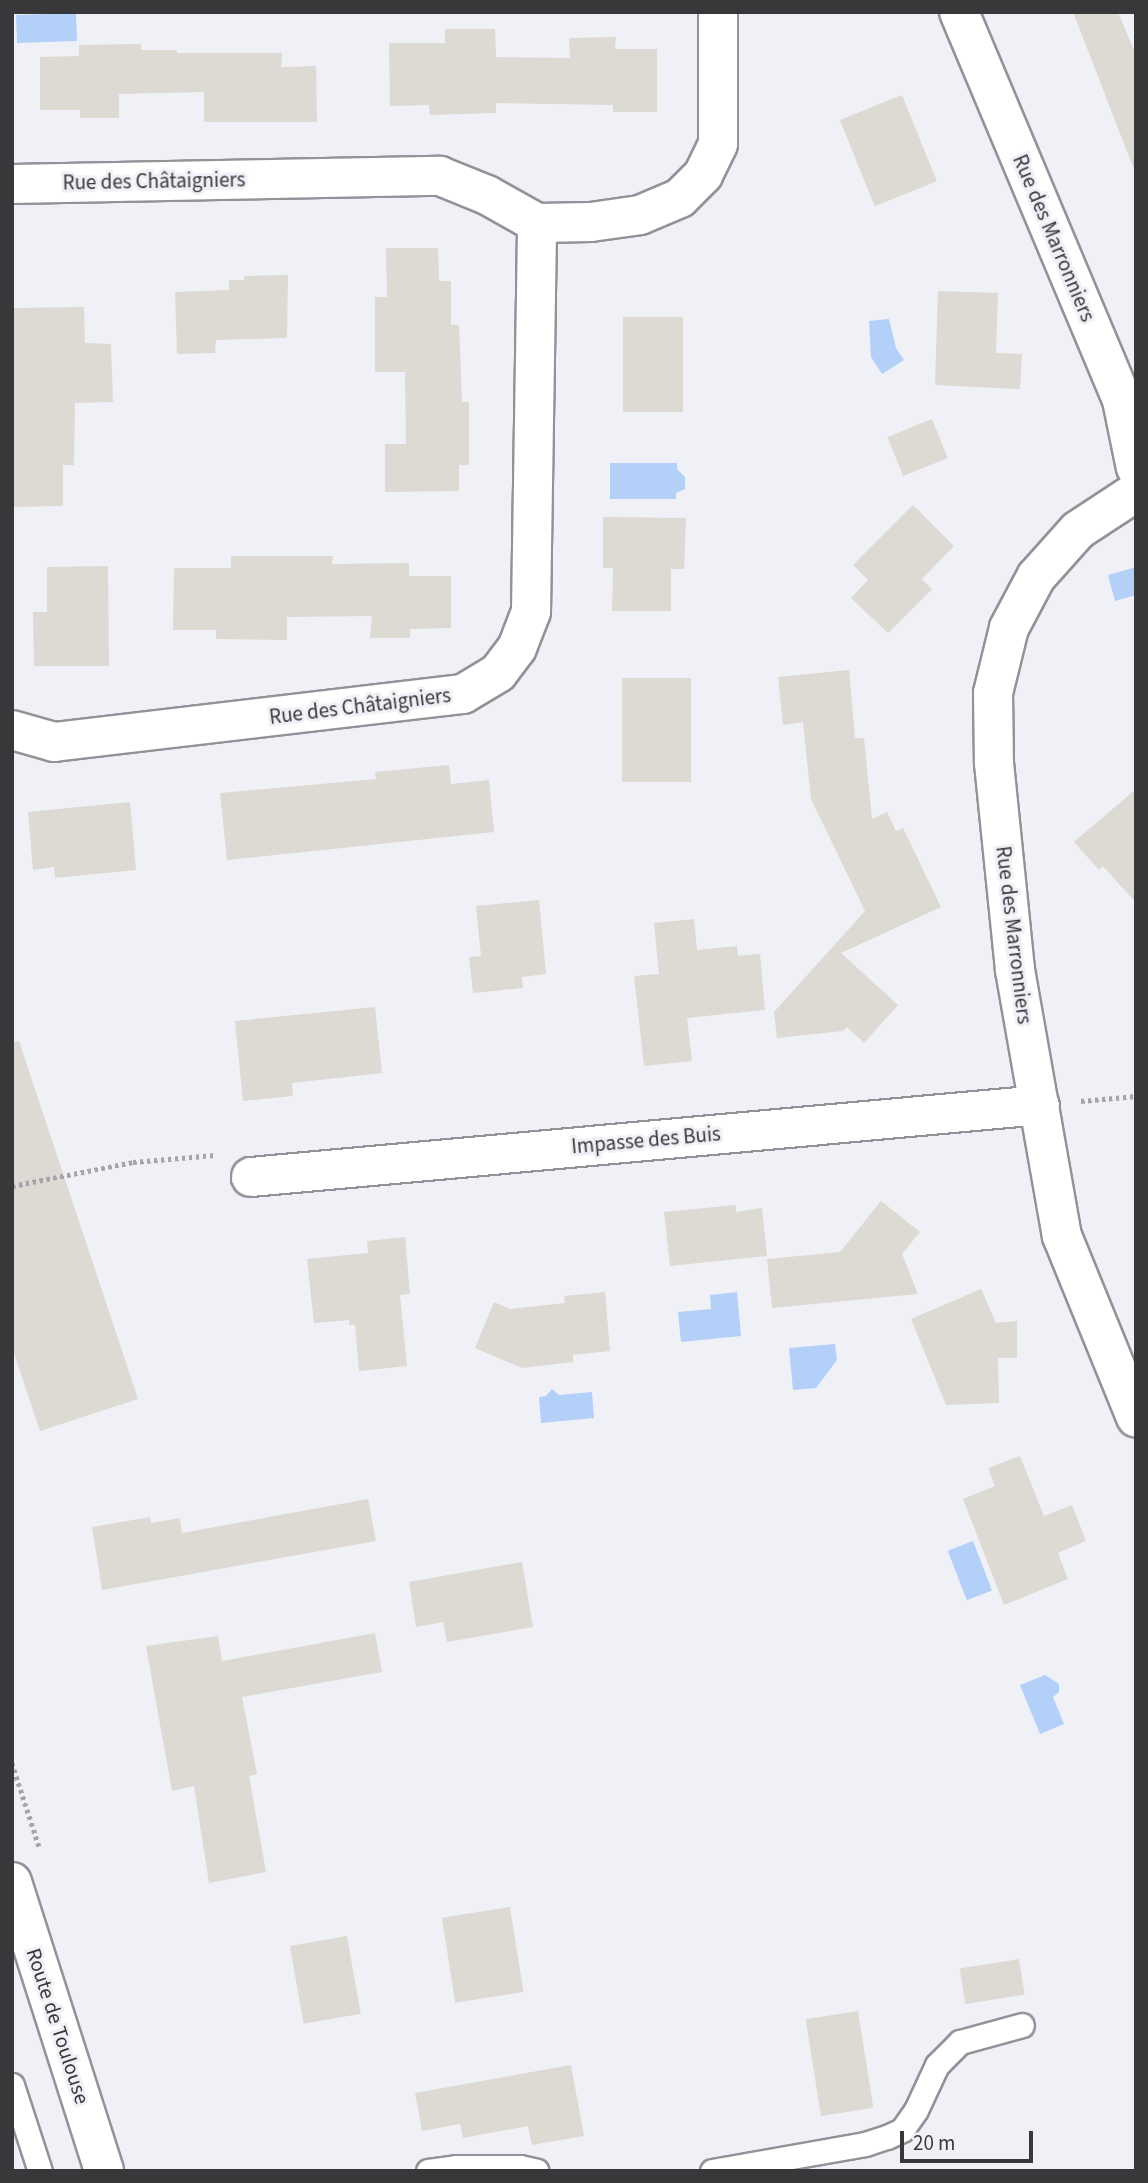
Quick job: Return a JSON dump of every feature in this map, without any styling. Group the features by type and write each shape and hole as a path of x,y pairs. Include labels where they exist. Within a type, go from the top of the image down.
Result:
{"street":[{"path":"537,223 591,222 640,215 680,198 702,175 718,144 718,12"},
{"name":"Rue des Marronniers","path":"959,12 1122,400 1136,468"},
{"name":"Rue des Châtaigniers","path":"12,184 440,176 487,195 537,223 531,612 517,648 498,673 463,694 54,742 12,730"},
{"name":"Rue des Marronniers","path":"1136,492 1078,530 1036,577 1009,628 993,693 994,763 1015,970 1062,1236 1136,1417"},
{"name":"Impasse des Buis","path":"251,1177 1040,1105"},
{"name":"Route de Toulouse","path":"12,1882 104,2171"}],"lane":[{"path":"712,2171 865,2144 902,2130 916,2110 937,2065 960,2042 1022,2025"},
{"path":"12,2085 40,2171"},
{"path":"428,2171 456,2167 520,2167 537,2171"}],"path":[{"path":"1040,1105 1136,1096"},
{"path":"12,1186 133,1162 245,1153 251,1177"}],"water":[{"path":"76,13 77,41 17,43 16,15"},
{"path":"889,319 896,348 904,360 882,374 871,357 869,321"},
{"path":"610,463 677,463 677,469 685,477 685,489 676,493 676,499 610,499"},
{"path":"1136,567 1136,595 1115,601 1108,575"},
{"path":"737,1292 741,1336 681,1342 678,1312 711,1309 710,1295"},
{"path":"835,1344 837,1360 816,1388 793,1390 789,1348"},
{"path":"552,1389 559,1395 592,1392 594,1418 541,1423 539,1397 546,1396"},
{"path":"973,1541 992,1590 967,1600 948,1551"},
{"path":"1045,1675 1059,1684 1059,1692 1053,1697 1064,1724 1040,1734 1020,1685"}],"building":[{"path":"1073,12 1118,12 1136,55 1136,167 1133,167"},
{"path":"445,29 495,29 496,57 570,58 569,38 616,37 615,49 657,49 657,112 613,112 613,105 496,103 496,113 430,115 429,105 390,106 389,43 445,43"},
{"path":"141,44 141,50 177,50 177,53 282,53 281,67 316,66 317,122 204,122 204,92 119,94 119,118 80,118 80,110 40,110 40,57 79,56 79,45"},
{"path":"902,95 937,181 875,206 840,120"},
{"path":"386,248 438,248 439,281 451,281 451,325 459,325 462,402 469,402 469,465 459,465 459,491 385,492 385,444 406,444 405,372 375,372 375,297 387,297"},
{"path":"288,275 287,338 216,340 215,353 177,354 175,292 229,290 229,280 244,280 244,276"},
{"path":"938,291 998,293 996,353 1022,354 1020,389 935,385"},
{"path":"84,307 85,343 111,344 113,402 75,403 74,465 63,465 63,506 12,507 12,308"},
{"path":"623,317 683,317 683,412 623,412"},
{"path":"932,419 948,458 903,476 887,437"},
{"path":"913,505 954,546 922,579 932,589 888,633 851,598 868,580 853,565"},
{"path":"603,517 686,518 684,569 671,569 671,611 612,611 613,568 603,568"},
{"path":"231,556 333,556 332,564 409,563 409,576 451,576 451,628 410,629 410,638 370,638 372,616 287,617 287,640 216,639 216,630 173,630 174,568 231,568"},
{"path":"108,566 109,666 34,666 33,612 47,612 47,567"},
{"path":"849,670 855,738 864,738 872,819 887,812 896,831 903,828 941,907 841,953 898,1005 864,1043 847,1027 843,1031 777,1038 774,1012 865,911 811,799 803,722 783,725 778,677"},
{"path":"622,678 691,678 691,782 622,782"},
{"path":"449,765 451,784 489,780 494,832 227,860 220,793 376,779 375,772"},
{"path":"1136,789 1136,903 1103,866 1099,870 1074,842"},
{"path":"130,802 136,870 55,878 54,867 33,870 28,812"},
{"path":"539,900 546,974 522,977 523,988 473,993 469,957 481,956 476,906"},
{"path":"694,919 697,950 737,946 738,956 760,954 765,1010 687,1018 692,1061 644,1066 634,976 659,974 654,923"},
{"path":"375,1007 382,1073 292,1083 293,1096 243,1101 235,1021"},
{"path":"19,1041 138,1399 40,1431 12,1347 12,1042"},
{"path":"881,1201 920,1232 902,1254 918,1294 772,1308 767,1259 840,1252"},
{"path":"736,1205 736,1212 762,1208 767,1256 670,1266 664,1212"},
{"path":"405,1237 410,1294 400,1295 407,1366 359,1371 355,1325 349,1325 349,1320 314,1323 307,1259 368,1253 367,1241"},
{"path":"981,1289 996,1323 1017,1321 1017,1358 998,1358 999,1403 946,1405 911,1319"},
{"path":"605,1292 610,1351 573,1355 573,1362 522,1368 475,1348 494,1302 510,1309 565,1303 564,1296"},
{"path":"1020,1456 1044,1516 1072,1505 1086,1541 1058,1553 1068,1579 1004,1605 963,1499 995,1486 988,1468"},
{"path":"368,1499 376,1541 102,1590 92,1527 150,1517 151,1523 180,1518 182,1533"},
{"path":"522,1562 533,1627 447,1642 443,1622 416,1627 409,1582"},
{"path":"375,1633 382,1672 242,1697 257,1774 249,1776 266,1872 209,1883 194,1786 172,1791 146,1646 218,1636 222,1661"},
{"path":"510,1907 523,1992 455,2003 442,1918"},
{"path":"347,1936 361,2014 304,2024 290,1946"},
{"path":"1019,1959 1025,1995 965,2004 960,1968"},
{"path":"858,2011 873,2108 821,2116 806,2019"},
{"path":"571,2065 584,2136 532,2145 528,2126 463,2138 460,2124 422,2131 415,2093"}]}
